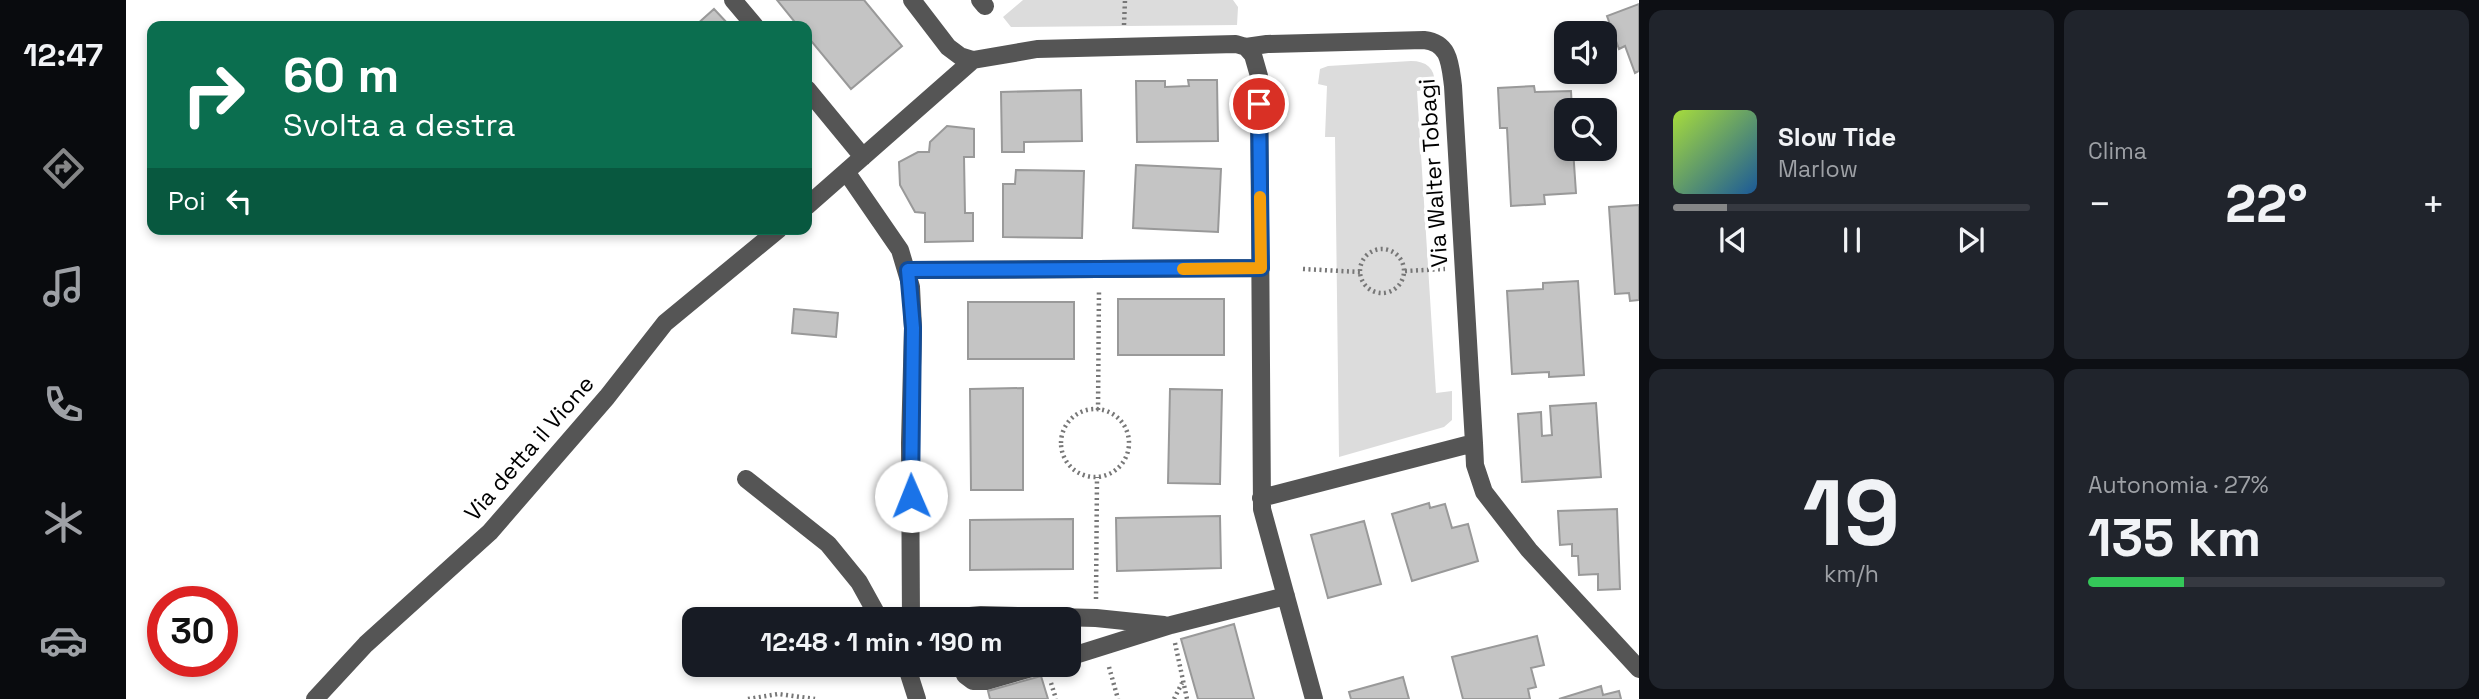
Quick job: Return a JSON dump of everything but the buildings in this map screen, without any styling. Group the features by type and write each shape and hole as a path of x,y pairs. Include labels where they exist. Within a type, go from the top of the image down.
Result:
{"street":[{"path":"733,0 751,21"},
{"path":"912,0 948,47 960,56 973,60"},
{"name":"Via Walter Tobagi","path":"973,60 1037,49 1236,44 1246,47 1267,44 1424,40 1434,41 1442,46 1447,53 1452,86 1475,465 1484,492 1530,550 1639,669"},
{"path":"1246,47 1253,55 1259,76 1261,498 1266,529 1314,699"},
{"path":"812,202 973,60"},
{"path":"812,95 863,158"},
{"path":"847,173 901,250 908,270 913,328 910,443 911,607"},
{"name":"Via detta il Vione","path":"315,699 366,644 490,532 607,397 665,323 772,235"},
{"path":"908,270 1261,268"},
{"path":"1261,498 1474,443"},
{"path":"746,479 828,544 859,582 873,607"},
{"path":"1081,653 1171,625 1286,596"},
{"path":"1081,618 1171,625"},
{"path":"911,677 917,699"},
{"path":"967,677 973,681 1000,677"}],"path":[{"path":"1381,248 1395,252 1404,271 1394,289 1380,293 1366,287 1360,272 1363,259 1368,253 1381,248"},
{"path":"1404,271 1463,267"},
{"path":"1303,269 1360,272"},
{"path":"1098,410 1100,271"},
{"path":"1098,410 1114,415 1122,422 1128,432 1129,443 1122,465 1114,472 1097,477 1081,475 1065,460 1061,438 1072,418 1081,412 1098,410"},
{"path":"1096,618 1097,477"},
{"path":"1171,625 1187,699"},
{"path":"1104,646 1118,699"},
{"path":"1174,699 1182,683"},
{"path":"748,699 778,694 815,699"}],"shaded area":[{"path":"1023,0 1233,0 1238,7 1237,25 1011,27 1003,17"},
{"path":"1411,61 1427,65 1434,77 1434,89 1417,91 1436,393 1452,391 1452,420 1444,427 1339,457 1335,137 1325,137 1327,86 1318,84 1320,69 1328,66"}],"slow traffic":[{"path":"1183,269 1261,268 1260,197"}],"route":[{"path":"911,496 913,328 908,270 1261,268 1259,104"}]}
